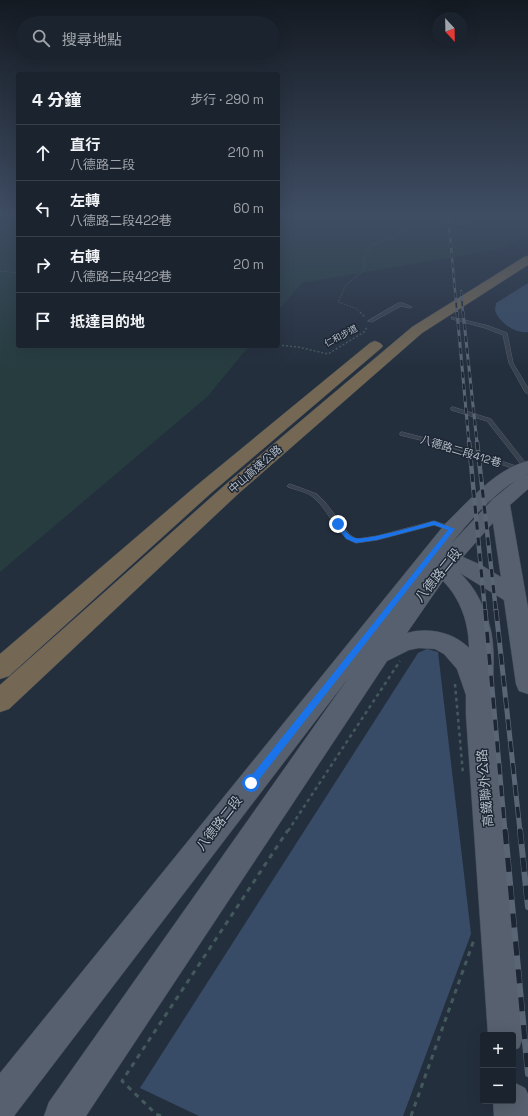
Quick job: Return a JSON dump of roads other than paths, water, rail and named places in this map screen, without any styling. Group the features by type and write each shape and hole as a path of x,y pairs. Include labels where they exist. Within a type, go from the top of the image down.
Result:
{"highway":[{"name":"中山高速公路","path":"0,669 203,490 398,326 500,265"},
{"name":"中山高速公路","path":"0,701 232,489 417,330 520,265"}],"main road":[{"name":"八德路二段","path":"0,1102 387,611 438,560 505,512 526,470"},
{"name":"八德路二段","path":"74,1109 390,657 452,529 497,484 526,470"},
{"path":"505,512 519,596 527,674"},
{"path":"438,560 473,570 519,596"},
{"name":"高鐵聯外公路","path":"438,560 458,583 469,599 477,622 482,653 478,709 506,1032"},
{"path":"390,657 408,641 424,638 441,641 454,649 466,661 473,675 478,709"},
{"path":"512,1104 513,1116"}],"lane":[{"path":"370,321 401,304 410,307"},
{"path":"454,318 487,327 504,334 511,363 526,382 528,392"},
{"path":"453,409 489,420 526,470"},
{"name":"八德路二段412巷","path":"402,434 454,447 526,470"},
{"path":"290,486 315,495 323,503 348,537 356,541 377,538 434,523 452,529"},
{"path":"519,596 528,634"}],"water":[{"path":"528,283 528,332 523,332 513,329 504,323 500,319 495,309 496,303"},
{"path":"427,649 438,652 471,934 403,1116 199,1116 140,1088 418,653"}],"railway":[{"path":"453,265 457,313"},
{"path":"461,291 463,313"},
{"path":"457,312 469,443"},
{"path":"463,312 477,443"},
{"path":"469,442 485,611"},
{"path":"477,442 496,611"},
{"path":"485,610 505,831"},
{"path":"496,610 520,831"},
{"path":"505,830 528,1074"},
{"path":"520,830 528,907"}]}
